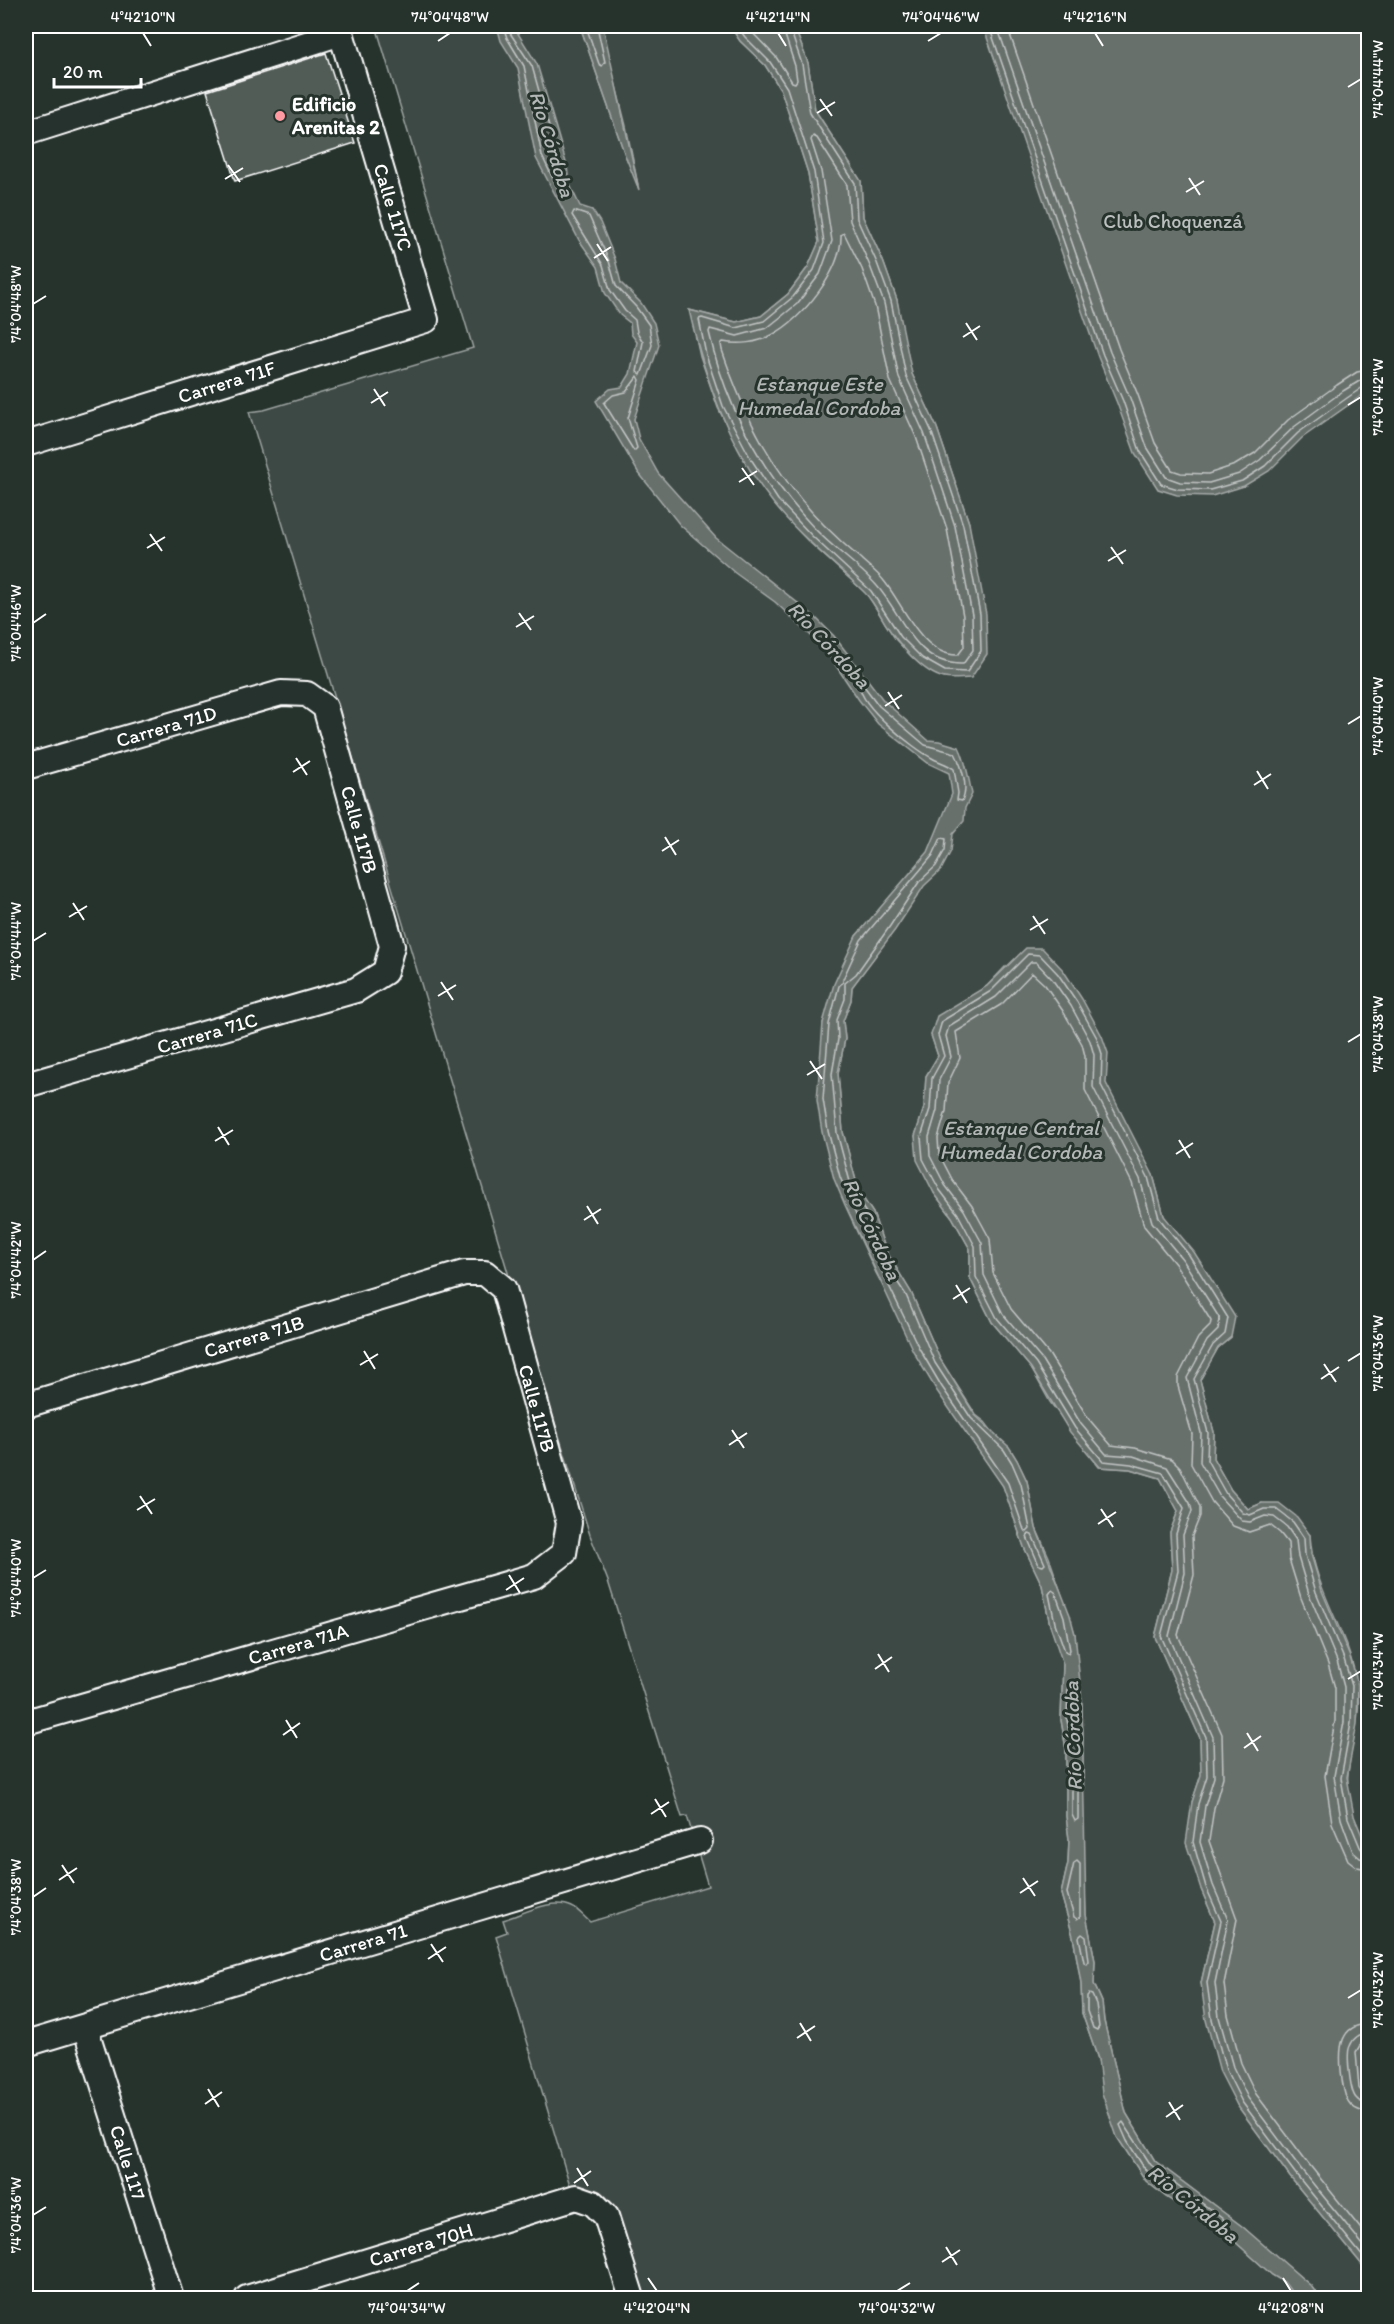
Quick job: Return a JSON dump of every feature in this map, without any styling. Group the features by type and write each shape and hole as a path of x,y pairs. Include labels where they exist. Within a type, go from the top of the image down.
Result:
{"street":[{"path":"26,133 340,29"},
{"name":"Calle 117C","path":"340,29 426,320"},
{"name":"Carrera 71F","path":"26,444 426,320"},
{"name":"Carrera 71D","path":"26,766 281,693 307,694"},
{"name":"Calle 117B","path":"307,694 325,707 386,923 392,946 385,972"},
{"name":"Carrera 71C","path":"26,1085 356,990 385,972"},
{"name":"Carrera 71B","path":"26,1406 464,1273 485,1273"},
{"name":"Calle 117B","path":"485,1273 504,1289 569,1523 564,1553"},
{"name":"Carrera 71A","path":"26,1722 534,1576 564,1553"},
{"name":"Carrera 71","path":"26,2044 700,1841"},
{"name":"Calle 117","path":"85,2027 171,2298"},
{"name":"Carrera 70H","path":"247,2298 576,2197 593,2203 606,2216 633,2298"}],"green space":[{"path":"376,26 580,26 625,155 638,185 601,26 730,26 740,41 765,65 781,90 808,173 819,242 808,267 788,294 761,316 736,322 690,310 700,356 718,408 746,462 774,504 808,541 867,594 896,640 919,663 969,523 937,428 912,374 902,335 897,300 883,261 863,217 861,181 815,110 808,63 794,26 1368,26 1368,1850 1353,1814 1348,1784 1349,1764 1356,1730 1357,1684 1347,1646 1317,1574 1310,1535 1262,1503 1248,1509 1231,1490 1213,1458 1214,1432 1200,1380 1218,1348 1231,1337 1176,1233 1164,1216 1153,1175 1005,967 987,986 931,1035 938,1056 926,1076 924,1108 915,1136 934,1193 952,1217 970,1249 970,1278 992,1322 1031,1368 1050,1402 1099,1467 1130,1469 1160,1478 1178,1511 1170,1532 1172,1570 1155,1637 1200,1738 1201,1775 1192,1802 1201,1889 1215,1922 1201,1983 1237,2105 1290,2177 1368,2272 1368,2298 1319,2298 1311,2286 1243,2227 1155,2161 1126,2113 1104,2021 1102,2002 1094,1984 1095,1961 1086,1915 1082,1821 1083,1733 1075,1634 1049,1557 1036,1528 1027,1481 1009,1447 997,1438 985,1422 976,1415 940,1359 911,1292 886,1251 873,1213 859,1192 843,1132 838,1073 845,1039 843,1021 851,1000 852,987 901,920 870,921 856,936 823,1023 853,1223 876,1273 951,1409 1003,1486 1024,1547 1042,1585 1050,1625 1063,1664 1061,1720 1066,1749 1066,1816 1069,1839 1068,1863 1061,1894 1073,1936 1081,1983 1082,2013 1098,2059 1117,2137 1146,2181 1166,2197 1232,2239 1272,2275 1284,2282 1296,2298 642,2298 622,2230 612,2205 606,2197 594,2190 571,2189 496,1936 507,1932 503,1920 547,1905 564,1904 575,1908 590,1922 708,1886 687,1816 682,1817 608,1581 590,1535 509,1276 249,412 264,410 473,348"}],"water":[{"name":"Río Córdoba","path":"497,26 516,26 517,32 537,64 567,166 569,183 580,206 592,210 600,222 615,259 621,283 641,303 654,323 659,345 634,419 639,439 658,473 716,538 813,615 834,636 884,701 928,740 959,747 964,759 972,794 965,808 964,821 953,834 951,851 941,870 924,886 895,930 852,987 851,1000 843,1021 845,1039 838,1073 843,1132 859,1192 873,1213 886,1251 911,1292 940,1359 975,1415 1009,1447 1027,1481 1036,1528 1070,1615 1075,1634 1082,1701 1086,1915 1095,1961 1094,1984 1102,2002 1104,2021 1126,2113 1155,2161 1243,2227 1311,2286 1320,2298 1296,2298 1284,2282 1272,2275 1232,2239 1166,2197 1146,2181 1117,2137 1102,2093 1098,2059 1082,2013 1081,1983 1073,1936 1061,1894 1068,1863 1069,1839 1066,1816 1066,1749 1061,1720 1063,1664 1050,1625 1042,1585 1024,1547 1003,1486 937,1391 913,1351 834,1179 822,1132 817,1100 823,1023 834,984 856,936 928,852 952,794 949,773 928,763 878,724 824,648 775,602 735,573 680,525 638,472 596,401 610,389 622,387 630,374 637,342 631,334 630,323 620,315 605,293 598,267 579,240 536,158 518,68 501,41"},
{"path":"580,26 603,26 639,190 625,155"},
{"name":"Estanque Este Humedal Cordoba","path":"730,26 794,26 808,63 815,110 861,181 863,217 883,261 897,300 912,374 937,428 969,523 986,614 987,654 971,678 944,678 935,675 918,663 896,639 868,596 784,516 744,460 711,387 689,310 736,322 761,316 788,294 808,267 819,242 808,173 781,90 765,65 740,41"},
{"name":"Club Choquenzá","path":"983,26 1368,26 1368,391 1302,438 1269,471 1244,486 1212,496 1177,495 1158,489 1135,453 1098,357"},
{"name":"Estanque Central Humedal Cordoba","path":"1026,948 1042,948 1063,970 1082,999 1102,1036 1108,1053 1106,1083 1153,1175 1164,1216 1194,1252 1235,1317 1231,1337 1218,1348 1200,1380 1214,1432 1213,1458 1231,1490 1248,1509 1262,1503 1279,1503 1297,1517 1310,1535 1311,1554 1322,1591 1350,1657 1358,1685 1357,1724 1347,1777 1354,1816 1368,1850 1368,2044 1362,2051 1368,2098 1368,2272 1290,2177 1237,2105 1220,2072 1206,2020 1201,1983 1215,1922 1186,1843 1192,1802 1201,1775 1200,1738 1155,1637 1172,1570 1170,1532 1178,1511 1160,1478 1130,1469 1100,1467 1070,1432 1031,1368 992,1322 970,1278 970,1249 952,1217 934,1193 917,1160 915,1136 924,1108 926,1076 938,1056 931,1035 937,1016 987,986"}],"building":[{"name":"Edificio Arenitas 2","path":"326,53 355,143 235,181 207,91"}],"place":[{"name":"Edificio Arenitas 2","path":"280,116"}]}
